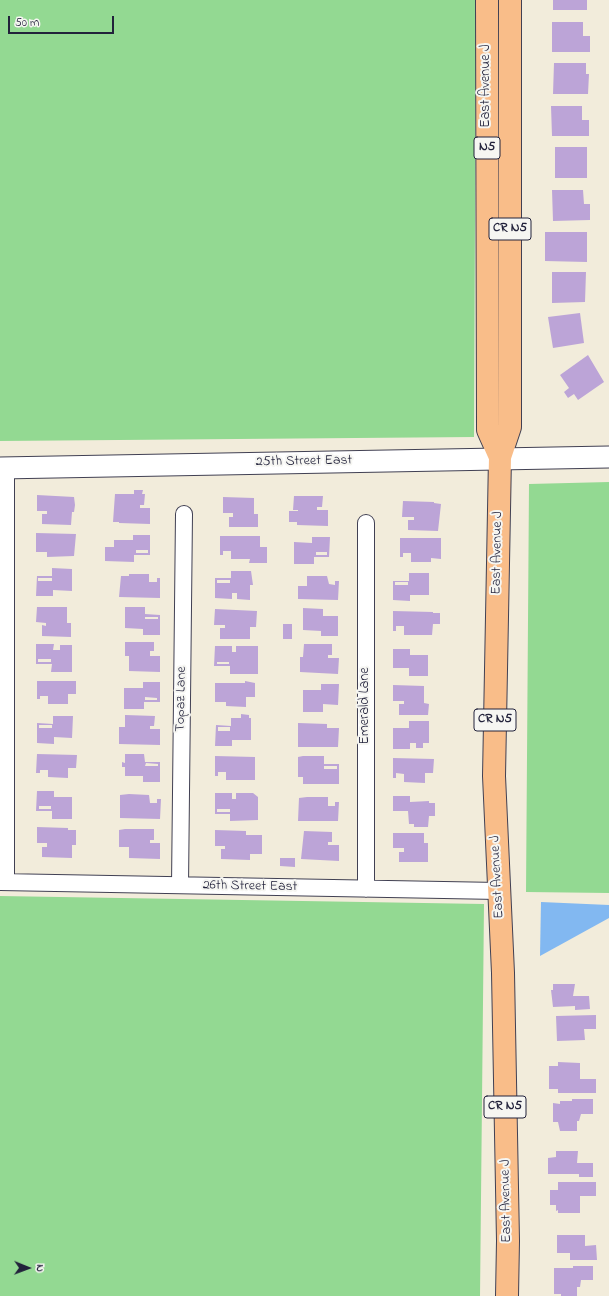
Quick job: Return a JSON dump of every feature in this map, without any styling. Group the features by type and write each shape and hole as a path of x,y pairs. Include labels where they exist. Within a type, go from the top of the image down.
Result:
{"main road":[{"name":"East Avenue J","path":"487,0 488,430 500,457"},
{"name":"East Avenue J","path":"507,1296 508,1241 503,988 494,776 500,457 510,427 510,0"}],"street":[{"name":"25th Street East","path":"3,468 500,457 609,457"},
{"path":"3,468 3,882"},
{"name":"Topaz Lane","path":"180,885 184,514"},
{"name":"Emerald Lane","path":"366,523 366,889"},
{"name":"26th Street East","path":"3,882 499,891"}],"green space":[{"path":"0,0 476,0 474,437 0,441"},
{"path":"609,482 609,893 526,892 529,484"},
{"path":"0,896 484,904 480,1296 0,1296"}],"water":[{"path":"541,902 609,905 609,918 540,956"}],"building":[{"path":"553,0 587,0 587,10 553,10"},
{"path":"552,22 583,22 583,36 590,36 590,52 552,52"},
{"path":"554,63 586,63 586,74 589,74 588,94 553,94"},
{"path":"551,106 582,106 582,120 589,120 589,136 552,136"},
{"path":"555,147 587,147 587,178 555,178"},
{"path":"552,190 583,190 584,204 590,204 590,220 553,221"},
{"path":"545,232 587,232 587,262 545,261"},
{"path":"552,272 586,272 585,302 552,303"},
{"path":"580,313 584,343 553,348 548,317"},
{"path":"588,355 604,382 578,400 574,394 568,398 564,392 569,388 560,375"},
{"path":"134,490 143,490 142,494 145,494 144,505 140,505 140,508 150,508 150,524 113,522 115,494 134,494"},
{"path":"37,495 74,497 75,505 74,512 72,512 71,525 42,524 42,514 47,514 47,511 37,511"},
{"path":"294,496 323,496 322,507 317,507 317,510 328,510 328,526 297,525 297,522 289,522 289,511 298,511 293,510"},
{"path":"223,497 254,498 254,514 258,514 258,527 229,527 229,517 233,517 233,513 223,513"},
{"path":"403,501 434,502 441,504 438,531 408,530 408,520 414,520 414,517 402,517"},
{"path":"36,533 76,534 74,556 47,557 47,552 36,552"},
{"path":"133,535 150,535 150,555 134,555 134,562 105,561 105,547 114,547 114,540 133,540","holes":["136,550 148,550 148,553 136,553"]},
{"path":"220,536 260,536 260,547 267,547 267,563 249,563 250,559 231,559 231,551 223,551 223,555 220,555"},
{"path":"312,537 330,537 329,557 314,557 314,564 294,564 294,542 312,543","holes":["316,552 327,552 327,555 316,555"]},
{"path":"400,538 441,538 441,559 431,558 431,562 411,562 411,553 403,553 403,557 400,557"},
{"path":"52,568 72,569 72,591 53,590 53,596 36,596 37,576 52,576","holes":["38,578 52,578 52,581 38,581"]},
{"path":"231,571 251,571 253,585 250,585 250,600 237,599 237,593 232,593 232,599 215,598 215,578 231,578","holes":["217,580 230,580 230,583 217,583"]},
{"path":"409,573 429,573 429,595 410,595 410,601 393,600 393,581 409,581","holes":["395,582 408,582 408,585 395,585"]},
{"path":"129,574 149,574 149,582 157,582 157,578 160,578 160,598 119,597 121,576 129,576"},
{"path":"307,576 327,576 329,584 335,585 335,581 339,581 338,600 298,599 298,586 307,586"},
{"path":"37,607 67,607 67,623 71,623 71,637 42,636 42,625 46,626 46,623 36,622"},
{"path":"125,607 145,607 145,614 160,615 160,635 143,635 143,629 125,628","holes":["145,617 158,617 158,619 145,619"]},
{"path":"303,608 323,609 323,616 338,616 338,636 321,636 321,631 303,630"},
{"path":"215,609 257,611 256,627 250,627 250,639 220,639 220,628 225,628 225,625 214,625"},
{"path":"393,611 440,613 440,624 433,624 432,635 404,635 404,626 396,626 396,631 393,631"},
{"path":"283,624 292,624 292,639 283,639"},
{"path":"125,642 154,642 154,651 150,651 150,656 160,656 160,672 129,671 129,656 125,656"},
{"path":"36,644 54,644 53,650 60,650 60,645 72,645 72,672 51,672 52,664 36,664","holes":["38,659 51,659 51,662 38,662"]},
{"path":"304,644 332,644 332,655 328,655 328,658 339,658 338,674 300,672 300,657 303,657"},
{"path":"215,646 232,646 232,652 236,652 236,646 258,646 258,674 230,674 230,666 214,666","holes":["217,662 229,662 229,664 217,664"]},
{"path":"393,649 410,649 410,655 428,655 428,676 409,676 409,668 393,668"},
{"path":"37,681 76,681 76,694 68,694 68,704 48,704 48,696 40,696 40,699 37,699"},
{"path":"245,681 255,683 255,697 246,697 246,707 226,706 226,702 215,702 215,683 245,683"},
{"path":"143,682 160,682 160,702 144,702 144,709 124,709 124,688 143,688","holes":["145,697 157,698 157,700 145,700"]},
{"path":"321,684 339,684 338,705 323,704 323,712 303,712 303,690 321,690"},
{"path":"393,685 424,686 424,703 429,704 428,715 399,715 399,704 404,704 404,701 393,701"},
{"path":"241,714 249,715 249,718 251,718 251,740 232,740 232,746 215,746 216,725 231,726 231,718 241,718","holes":["218,727 230,727 230,731 218,731"]},
{"path":"125,715 155,716 154,726 150,726 150,729 160,729 160,745 119,744 119,727 125,727"},
{"path":"53,716 73,716 72,738 54,737 54,744 37,743 37,723 53,724","holes":["39,725 52,725 52,728 39,728"]},
{"path":"409,721 429,721 429,743 423,743 423,748 416,748 416,743 410,743 410,749 393,749 393,728 409,728"},
{"path":"298,723 327,724 327,728 339,728 338,747 298,747"},
{"path":"37,754 77,755 76,768 68,768 68,778 48,777 48,770 40,770 40,773 36,773"},
{"path":"125,754 144,754 145,762 160,762 160,782 143,782 143,776 125,776 125,767 122,767 122,762 125,763","holes":["146,763 158,764 158,766 145,766"]},
{"path":"215,756 255,757 255,780 226,780 226,772 218,772 218,776 215,776"},
{"path":"324,756 324,764 339,764 339,784 303,784 303,777 298,777 298,757","holes":["324,766 337,766 337,769 324,769"]},
{"path":"393,758 434,759 433,773 425,773 425,783 404,782 404,774 396,773 396,778 393,778"},
{"path":"37,791 54,791 54,797 72,797 72,819 52,819 52,811 36,811","holes":["39,806 51,806 51,809 39,809"]},
{"path":"215,793 232,793 232,799 236,799 236,793 253,793 258,797 258,820 230,821 230,814 215,814","holes":["217,809 230,809 230,812 217,812"]},
{"path":"120,795 149,795 150,803 157,803 157,799 161,799 160,819 120,818"},
{"path":"393,796 410,796 410,802 429,801 429,803 435,803 435,816 429,816 428,827 414,827 414,824 409,824 408,811 393,811"},
{"path":"328,797 328,806 335,806 335,802 339,802 338,821 298,821 299,798"},
{"path":"37,827 68,828 68,830 76,830 76,845 72,845 72,858 42,857 42,847 47,847 47,843 37,843"},
{"path":"154,829 154,840 150,840 150,843 160,843 160,859 129,858 129,847 119,847 119,830"},
{"path":"215,830 246,831 246,835 262,835 262,854 250,854 250,860 221,859 221,849 225,849 225,846 215,846"},
{"path":"304,831 332,832 332,842 328,842 328,845 339,845 339,861 301,859"},
{"path":"393,833 424,833 424,843 428,843 428,862 399,862 399,852 404,852 404,848 393,848"},
{"path":"280,858 295,858 295,867 280,866"},
{"path":"553,984 575,984 573,996 589,996 590,1009 575,1010 575,1006 553,1007 551,990 553,990"},
{"path":"596,1015 596,1029 584,1029 585,1040 557,1041 556,1016"},
{"path":"558,1062 580,1063 580,1079 596,1079 596,1093 558,1093 558,1089 549,1089 549,1066 558,1066"},
{"path":"572,1099 593,1099 593,1114 581,1114 579,1121 577,1121 577,1131 560,1131 558,1122 553,1122 553,1103 560,1104 560,1101 572,1101"},
{"path":"556,1151 578,1151 577,1163 593,1163 593,1177 579,1177 579,1174 548,1174 548,1158 556,1157"},
{"path":"558,1182 596,1182 596,1196 580,1196 580,1213 558,1213 558,1210 556,1211 556,1205 550,1205 550,1190 558,1190"},
{"path":"557,1235 585,1235 585,1246 596,1245 597,1260 570,1260 570,1253 557,1253"},
{"path":"573,1266 593,1266 593,1280 581,1280 580,1287 577,1287 577,1296 561,1296 561,1294 554,1294 554,1268 573,1268"}]}
